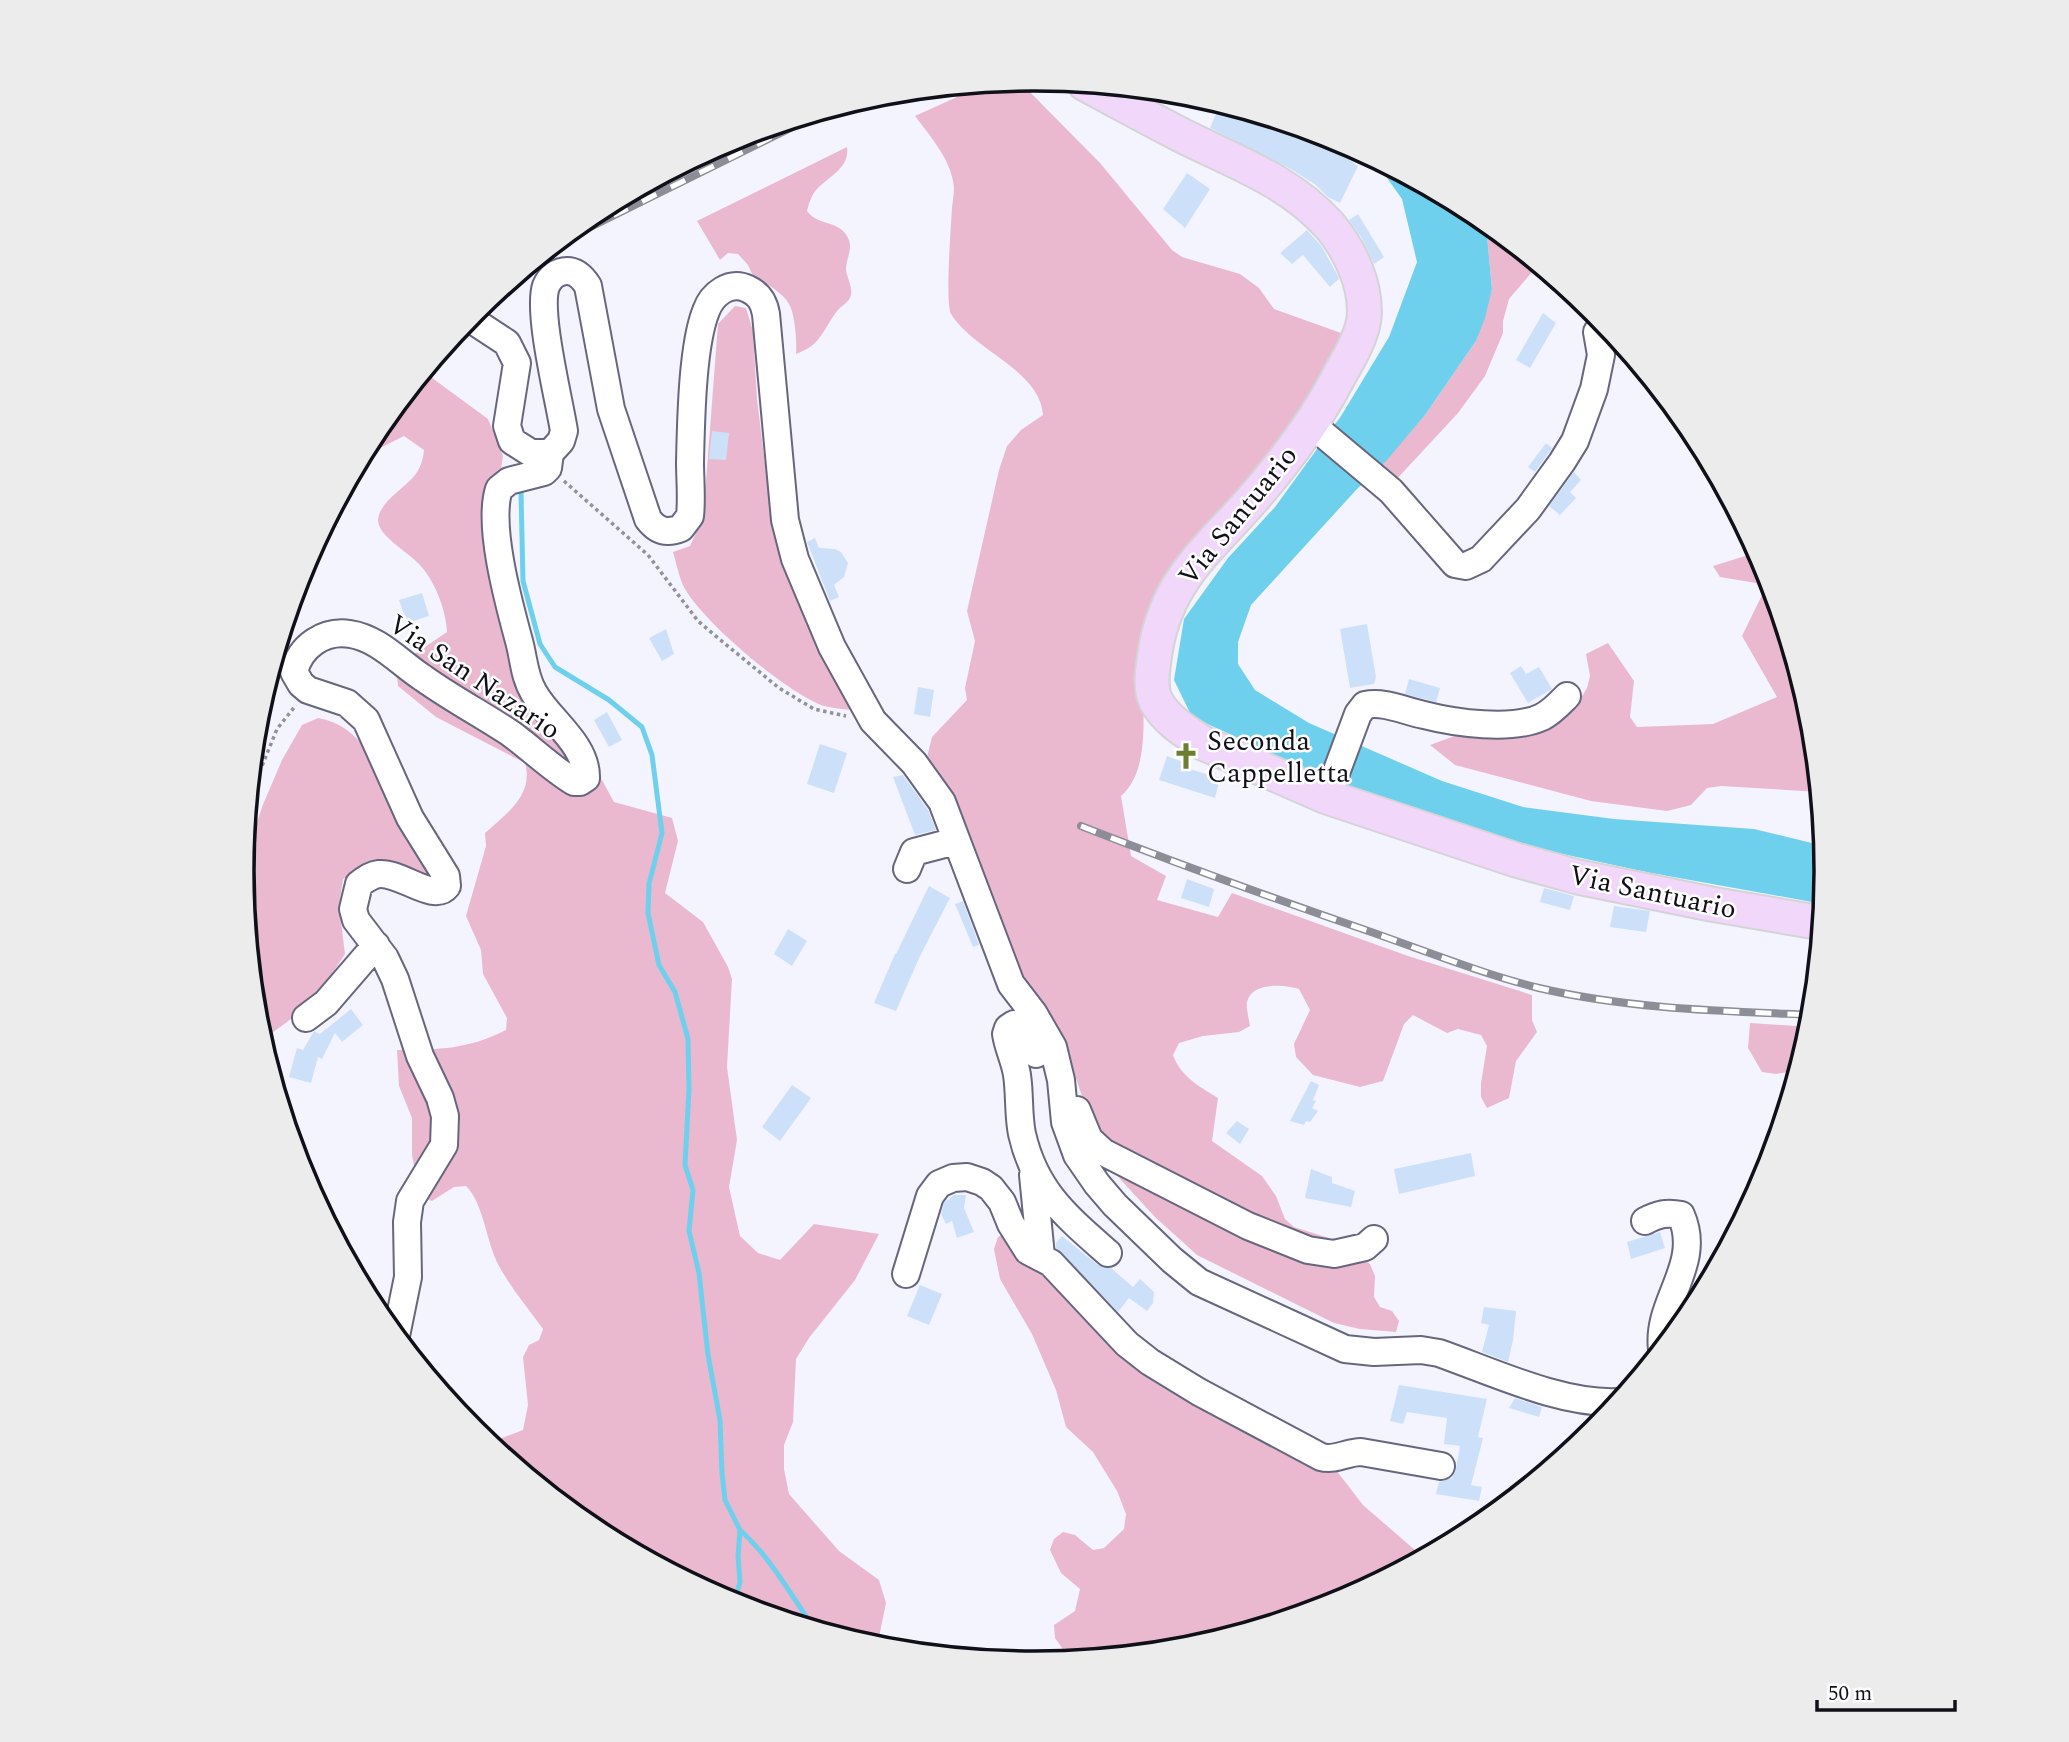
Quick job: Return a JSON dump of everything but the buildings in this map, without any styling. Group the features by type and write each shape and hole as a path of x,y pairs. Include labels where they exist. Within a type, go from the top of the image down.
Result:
{"main road":[{"name":"Via Santuario","path":"1105,95 1184,137 1244,163 1297,195 1330,227 1348,253 1360,280 1364,303 1364,321 1316,428 1193,563 1165,613 1155,646 1151,679 1156,701 1168,717 1203,743 1457,841 1578,877 1813,921"}],"street":[{"path":"479,324 507,343 517,363 507,426 512,441 549,461 564,431 544,321 545,289 552,276 565,271 573,271 579,275 588,286 611,409 648,519 659,530 674,531 687,523 691,508 693,406 697,352 705,312 716,294 724,289 743,287 752,290 764,304 766,314 788,535 795,559 832,647 873,721 914,763 942,802 1011,984 1034,1014 1053,1047 1061,1080 1065,1122 1077,1155 1097,1184 1172,1260 1199,1282 1345,1349 1374,1352 1421,1350 1439,1353 1567,1398 1605,1403"},
{"name":"Via Santuario","path":"1316,428 1391,491 1454,564 1466,566 1481,559 1528,509 1575,441 1594,389 1601,355 1597,332"},
{"name":"Via San Nazario","path":"308,690 294,672 297,659 309,644 333,633 352,634 375,642 423,679 507,732 574,782 586,778 583,758 548,713 528,681 508,607 495,514 499,489 509,481 540,475 549,461"},
{"path":"308,690 347,703 366,720 410,818 446,876 447,886 443,892 436,893 400,877 383,873 369,876 359,884 352,909 356,920 376,945 395,979 420,1056 440,1098 446,1130 444,1145 410,1202 407,1222 408,1277 399,1322"},
{"path":"1329,793 1358,714 1365,705 1384,704 1456,722 1499,725 1539,719 1567,696"},
{"path":"907,869 914,852 956,841"},
{"path":"306,1018 326,1003 376,945"},
{"path":"1041,1256 1032,1169 1022,1133 1017,1075 1006,1034 1008,1028 1014,1024 1025,1028 1035,1050 1049,1093 1051,1113 1059,1121 1065,1122"},
{"path":"1061,1080 1067,1083 1089,1139 1102,1152 1219,1212 1308,1250 1334,1254 1365,1247 1374,1239"},
{"path":"1032,1169 1045,1191 1074,1223 1108,1254"},
{"path":"906,1274 930,1196 939,1184 953,1178 967,1177 991,1188 1002,1202 1028,1251 1051,1263 1127,1344 1150,1362 1268,1429 1329,1460 1349,1452 1361,1452 1441,1466"},
{"path":"1645,1221 1671,1212 1681,1215 1687,1227 1686,1260 1664,1331"}],"path":[{"path":"549,461 648,555 698,621 779,688 820,711 848,717 869,714"},
{"path":"261,770 277,729 308,690"}],"shaded area":[{"path":"1029,91 1100,163 1172,250 1182,257 1240,274 1259,288 1274,309 1341,333 1346,340 1143,677 1144,724 1141,756 1131,785 1121,796 1131,856 1166,876 1157,900 1218,917 1232,893 1408,956 1532,995 1532,1020 1537,1032 1516,1061 1509,1098 1487,1108 1481,1097 1481,1083 1487,1046 1481,1035 1458,1029 1447,1033 1413,1015 1404,1024 1383,1081 1360,1087 1313,1075 1296,1057 1294,1044 1310,1010 1299,989 1269,986 1255,991 1247,1002 1250,1026 1239,1032 1203,1036 1179,1043 1173,1055 1186,1075 1218,1098 1212,1141 1262,1176 1276,1196 1285,1219 1294,1227 1329,1238 1370,1264 1375,1276 1374,1297 1380,1307 1392,1311 1399,1321 1396,1332 1360,1329 1334,1323 1197,1255 1155,1217 1110,1168 1063,1039 1021,980 994,901 950,799 926,761 932,737 967,700 965,688 975,641 967,611 999,470 1007,446 1021,430 1043,415 1039,399 1031,385 961,327 951,314 948,280 954,184 943,155 915,116 961,95"},
{"path":"847,147 842,166 816,190 807,211 817,219 838,227 847,236 850,248 846,268 851,295 815,343 796,354 794,321 786,300 753,276 738,254 728,253 720,260 697,221"},
{"path":"1487,236 1532,271 1509,299 1503,333 1485,376 1458,413 1394,482 1378,469 1425,415 1476,341 1492,289"},
{"path":"735,306 746,308 753,331 757,399 769,497 789,575 851,710 824,706 808,699 767,671 705,615 691,598 678,571 673,552 690,546 700,524 706,481 718,324"},
{"path":"431,377 488,419 503,456 501,469 488,491 506,632 577,756 602,780 614,802 672,818 678,841 665,893 703,922 732,979 727,1067 737,1140 729,1187 740,1236 758,1253 780,1260 814,1224 879,1234 855,1280 809,1338 796,1359 793,1422 784,1445 784,1469 789,1494 839,1551 879,1580 886,1603 879,1635 784,1610 690,1571 601,1520 560,1490 500,1439 523,1430 528,1405 523,1357 529,1345 539,1340 543,1329 499,1266 477,1203 466,1186 454,1187 432,1201 420,1197 412,1155 412,1118 399,1086 397,1050 440,1049 466,1045 506,1030 507,1018 483,974 481,950 466,916 486,846 485,833 517,802 526,785 527,774 525,763 436,717 398,686 396,663 407,659 447,632 442,604 429,577 379,526 379,513 383,507 411,480 421,463 424,450 404,436 380,448"},
{"path":"1747,555 1755,573 1788,669 1800,719 1810,791 1721,786 1707,788 1691,805 1667,811 1591,801 1455,765 1430,745 1460,734 1555,723 1574,709 1587,688 1590,676 1586,654 1608,643 1634,681 1630,717 1637,727 1713,724 1777,697 1742,636 1762,595 1756,583 1720,577 1713,566"},
{"path":"318,718 346,729 357,739 367,751 438,882 353,874 343,879 339,906 345,954 309,1002 271,1033 256,922 256,826 282,760 302,725"},
{"path":"1750,1023 1799,1026 1788,1072 1776,1074 1762,1072 1748,1048"},
{"path":"1003,1234 1127,1355 1326,1457 1363,1505 1416,1551 1333,1592 1236,1624 1187,1636 1136,1644 1061,1650 1055,1638 1054,1625 1075,1611 1080,1589 1061,1573 1050,1550 1054,1539 1063,1532 1075,1535 1093,1550 1104,1548 1124,1529 1126,1514 1117,1491 1093,1452 1066,1427 1056,1390 1032,1334 1000,1279 994,1249 998,1237"}],"water":[{"path":"1384,174 1487,236 1492,289 1485,318 1476,341 1425,415 1387,460 1251,605 1238,642 1238,664 1255,690 1309,723 1442,781 1523,807 1614,819 1754,829 1813,843 1813,902 1646,872 1535,848 1446,823 1324,777 1192,717 1174,680 1184,619 1228,558 1275,507 1341,416 1389,337 1417,262 1402,199"}],"waterway":[{"path":"521,493 523,581 540,644 555,667 609,700 642,727 652,755 662,833 649,884 648,913 659,965 675,992 688,1039 689,1089 685,1165 693,1190 689,1231 699,1273 708,1355 720,1420 725,1500 740,1530 740,1582 737,1592"},
{"path":"740,1530 771,1564 806,1616"}],"railway":[{"path":"604,220 778,134"},
{"path":"1081,826 1227,881 1456,962 1539,988 1641,1005 1801,1014"}],"place":[{"name":"Seconda Cappelletta","path":"1186,756"}]}
